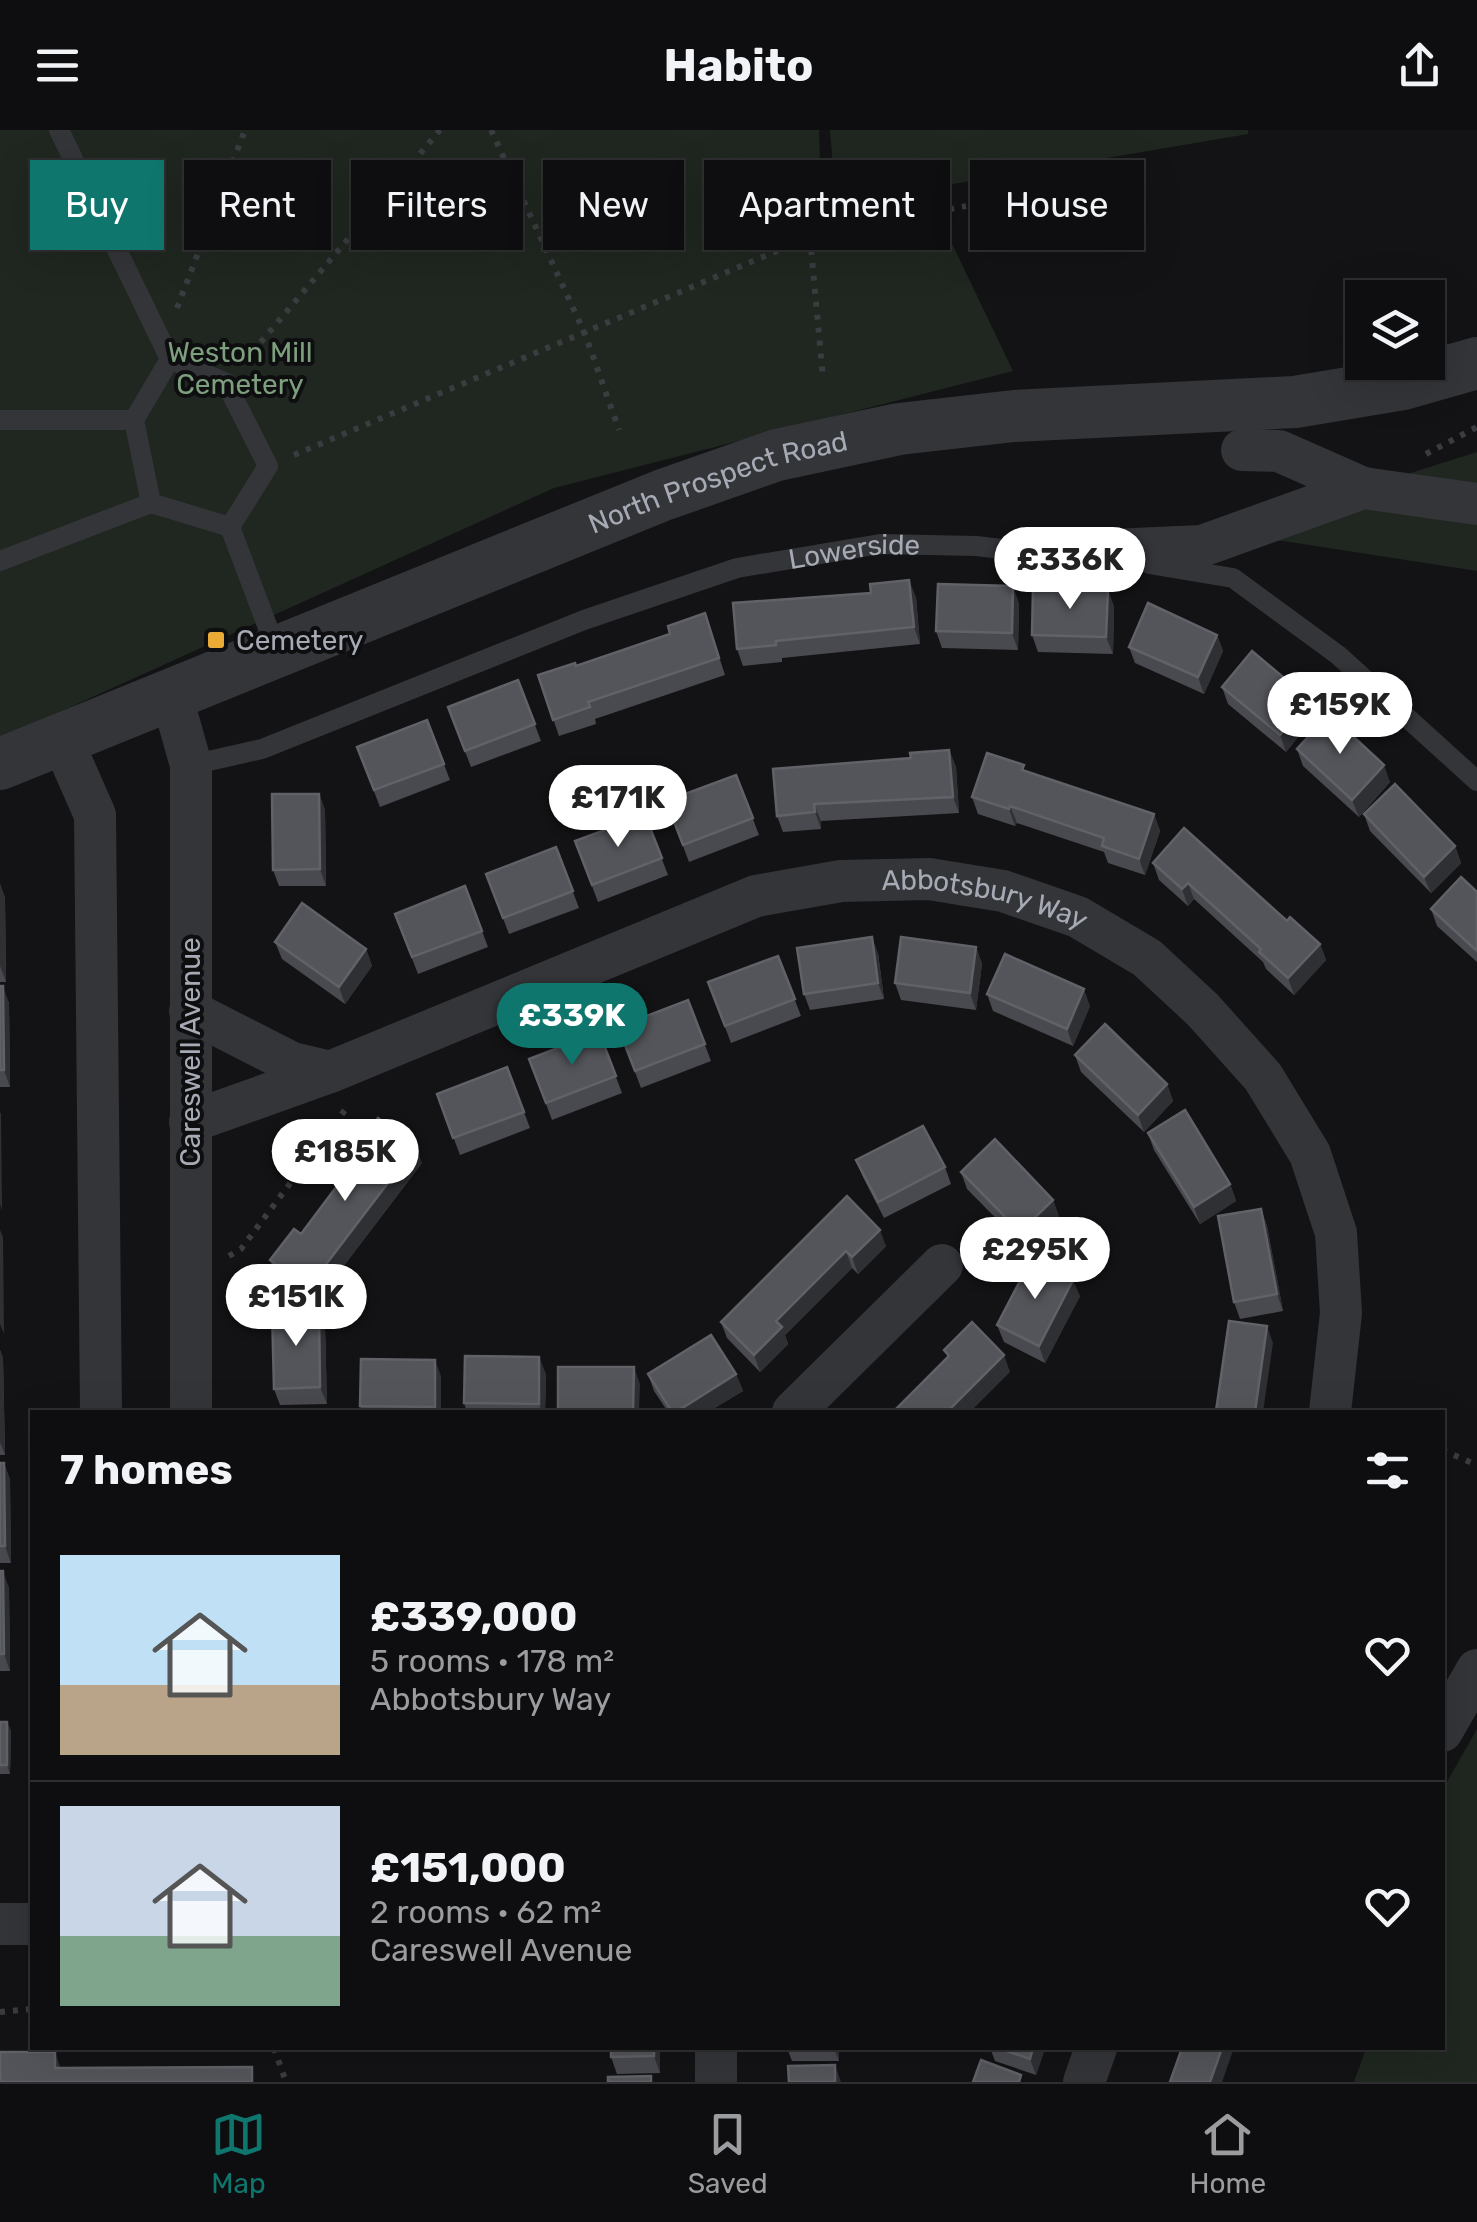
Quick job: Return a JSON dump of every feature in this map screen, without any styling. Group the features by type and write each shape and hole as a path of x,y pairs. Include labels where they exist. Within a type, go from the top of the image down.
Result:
{"street":[{"name":"North Prospect Road","path":"0,764 663,495 777,455 899,429 1014,416 1294,402 1403,384 1477,363"},
{"path":"1242,450 1278,451 1363,488 1477,504"},
{"path":"1043,553 1202,546 1363,488"},
{"name":"Careswell Avenue","path":"170,694 191,765 191,1410"},
{"path":"62,740 95,815 101,1410"},
{"name":"Abbotsbury Way","path":"190,1122 347,1065 756,896 841,880 929,879 1003,891 1078,917 1147,958 1204,1010 1263,1077 1310,1154 1336,1234 1341,1313 1330,1410"},
{"path":"190,1012 292,1063 347,1065"},
{"path":"795,1410 942,1266"},
{"path":"1445,1725 1477,1670"},
{"path":"0,1924 30,1924"},
{"path":"716,2050 716,2082"},
{"path":"1084,2082 1095,2050"}],"lane":[{"path":"59,130 170,359 226,383 268,466 230,527"},
{"path":"151,503 134,420 170,359"},
{"path":"0,420 134,420"},
{"path":"0,561 151,503 230,527"},
{"path":"230,527 277,651"},
{"name":"Lowerside","path":"191,765 262,749 584,620 736,568 880,544 976,546 1234,578 1338,655 1477,781"}],"path":[{"path":"170,359 178,301 244,130"},
{"path":"226,383 440,130"},
{"path":"491,130 585,334 620,430"},
{"path":"950,209 966,206"},
{"path":"268,466 782,250"},
{"path":"811,250 823,378"},
{"path":"190,1279 241,1250 349,1104 347,1065"},
{"path":"1445,1451 1477,1465"},
{"path":"0,2012 30,2010"},
{"path":"275,2050 286,2082"}],"green space":[{"name":"Weston Mill Cemetery","path":"0,130 819,130 820,160 704,160 704,250 950,250 950,240 1013,371 554,488 0,739"},
{"path":"830,130 1248,130 1248,134 1095,160 970,160 970,181 950,185 950,160 832,160"},
{"path":"1477,452 1477,571 1224,532"},
{"path":"1477,1729 1477,2082 1354,2082 1365,2050 1445,2050 1445,1785"}],"building":[{"path":"909,580 914,627 776,641 776,645 737,649 733,603 871,593 870,584"},
{"path":"938,584 1013,586 1012,633 936,631"},
{"path":"1033,588 1108,590 1106,637 1032,635"},
{"path":"1148,603 1217,635 1198,677 1129,647"},
{"path":"705,613 719,658 588,702 590,707 553,720 538,675 670,634 668,626"},
{"path":"1252,651 1309,699 1280,735 1222,687"},
{"path":"518,680 535,724 465,751 448,707"},
{"path":"1329,714 1384,765 1352,800 1297,749"},
{"path":"427,720 444,764 374,790 357,747"},
{"path":"949,750 953,797 814,804 815,812 777,816 773,769 911,758 910,753"},
{"path":"987,753 1024,765 1022,770 1154,814 1139,859 1102,846 1104,838 972,797"},
{"path":"736,775 753,818 683,845 666,801"},
{"path":"1395,784 1455,846 1424,877 1364,814"},
{"path":"272,794 319,794 320,869 273,870"},
{"path":"645,815 662,858 592,885 575,841"},
{"path":"1184,828 1287,921 1290,917 1320,944 1288,978 1188,883 1182,889 1153,863"},
{"path":"556,847 573,891 503,918 486,874"},
{"path":"1461,877 1477,892 1477,951 1431,909"},
{"path":"465,886 482,931 412,957 395,914"},
{"path":"302,903 366,949 339,987 275,942"},
{"path":"872,937 878,983 804,994 797,948"},
{"path":"901,937 976,947 970,993 895,983"},
{"path":"1005,954 1084,989 1067,1029 987,994"},
{"path":"778,956 795,999 725,1026 708,982"},
{"path":"3,986 4,1070 0,1070"},
{"path":"688,1000 705,1044 635,1071 618,1027"},
{"path":"1105,1024 1167,1084 1138,1115 1075,1055"},
{"path":"599,1032 616,1076 546,1103 529,1059"},
{"path":"507,1067 524,1112 453,1138 437,1094"},
{"path":"1185,1110 1230,1184 1194,1207 1148,1133"},
{"path":"378,1118 416,1146 308,1288 270,1260 294,1229 301,1234 361,1154 354,1149"},
{"path":"923,1126 945,1167 878,1202 856,1160"},
{"path":"995,1139 1053,1200 1020,1232 961,1172"},
{"path":"847,1196 880,1230 852,1257 846,1251 776,1321 782,1327 754,1355 721,1322"},
{"path":"1261,1209 1277,1294 1234,1302 1218,1216"},
{"path":"1032,1258 1073,1280 1039,1346 997,1325"},
{"path":"319,1309 320,1387 274,1389 272,1310"},
{"path":"1229,1321 1267,1326 1255,1410 1216,1410"},
{"path":"972,1322 1004,1355 949,1410 895,1410 949,1356 944,1350"},
{"path":"711,1335 736,1374 679,1410 671,1410 648,1374"},
{"path":"465,1356 539,1357 539,1404 464,1403"},
{"path":"361,1359 435,1360 435,1407 360,1406"},
{"path":"558,1367 634,1367 633,1410 558,1410"},
{"path":"0,1463 4,1463 5,1546 0,1546"},
{"path":"3,1571 4,1654 0,1654"},
{"path":"0,1722 7,1722 7,1765 0,1765"},
{"path":"611,2050 654,2050 654,2056 611,2057"},
{"path":"1004,2050 1032,2050 1030,2059"},
{"path":"1181,2050 1221,2050 1210,2082 1170,2082"},
{"path":"0,2052 55,2052 55,2068 252,2067 252,2082 0,2082"},
{"path":"981,2060 1021,2075 1019,2082 973,2082"},
{"path":"835,2065 835,2082 789,2082 788,2066"},
{"path":"651,2076 651,2082 608,2082 608,2077"}],"place":[{"name":"Cemetery","path":"216,640"}]}
